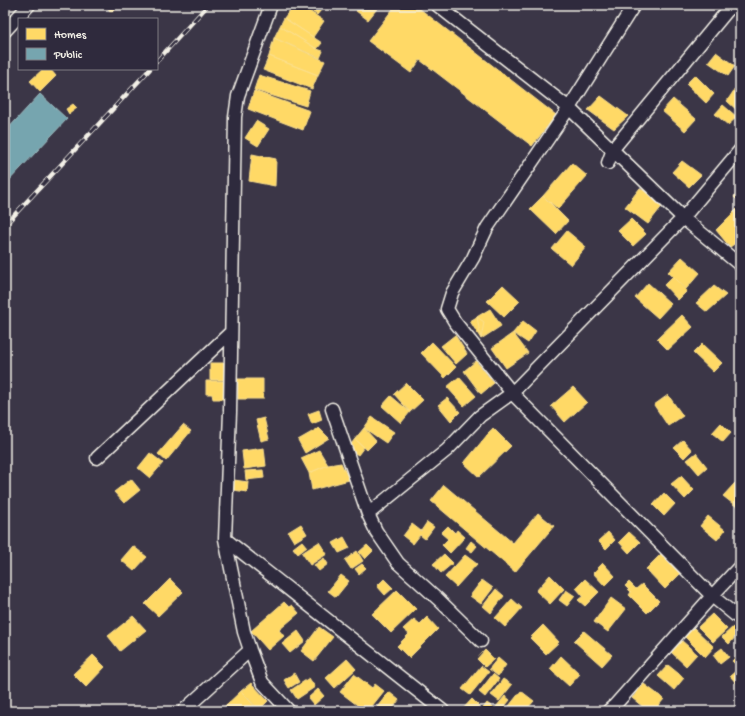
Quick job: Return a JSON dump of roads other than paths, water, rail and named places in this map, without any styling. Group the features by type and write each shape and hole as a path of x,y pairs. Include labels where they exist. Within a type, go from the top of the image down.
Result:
{"street":[{"path":"5,31 29,5"},
{"path":"271,5 238,96 235,117 230,412 225,539 244,632 250,650 262,682 289,711"},
{"path":"437,5 569,108 683,218 740,265"},
{"path":"634,5 569,108 487,228 473,258 452,293 447,309 454,322 512,393 712,596 740,619"},
{"path":"608,164 612,149 732,5"},
{"path":"368,514 447,450 480,416 512,393 683,218 740,150"},
{"path":"97,458 231,332"},
{"path":"332,409 368,514 376,531 398,564 438,599 481,641"},
{"path":"225,539 443,711"},
{"path":"608,711 740,566"},
{"path":"183,711 250,650"}],"railway":[{"path":"158,60 208,5"},
{"path":"5,225 149,70"}]}
